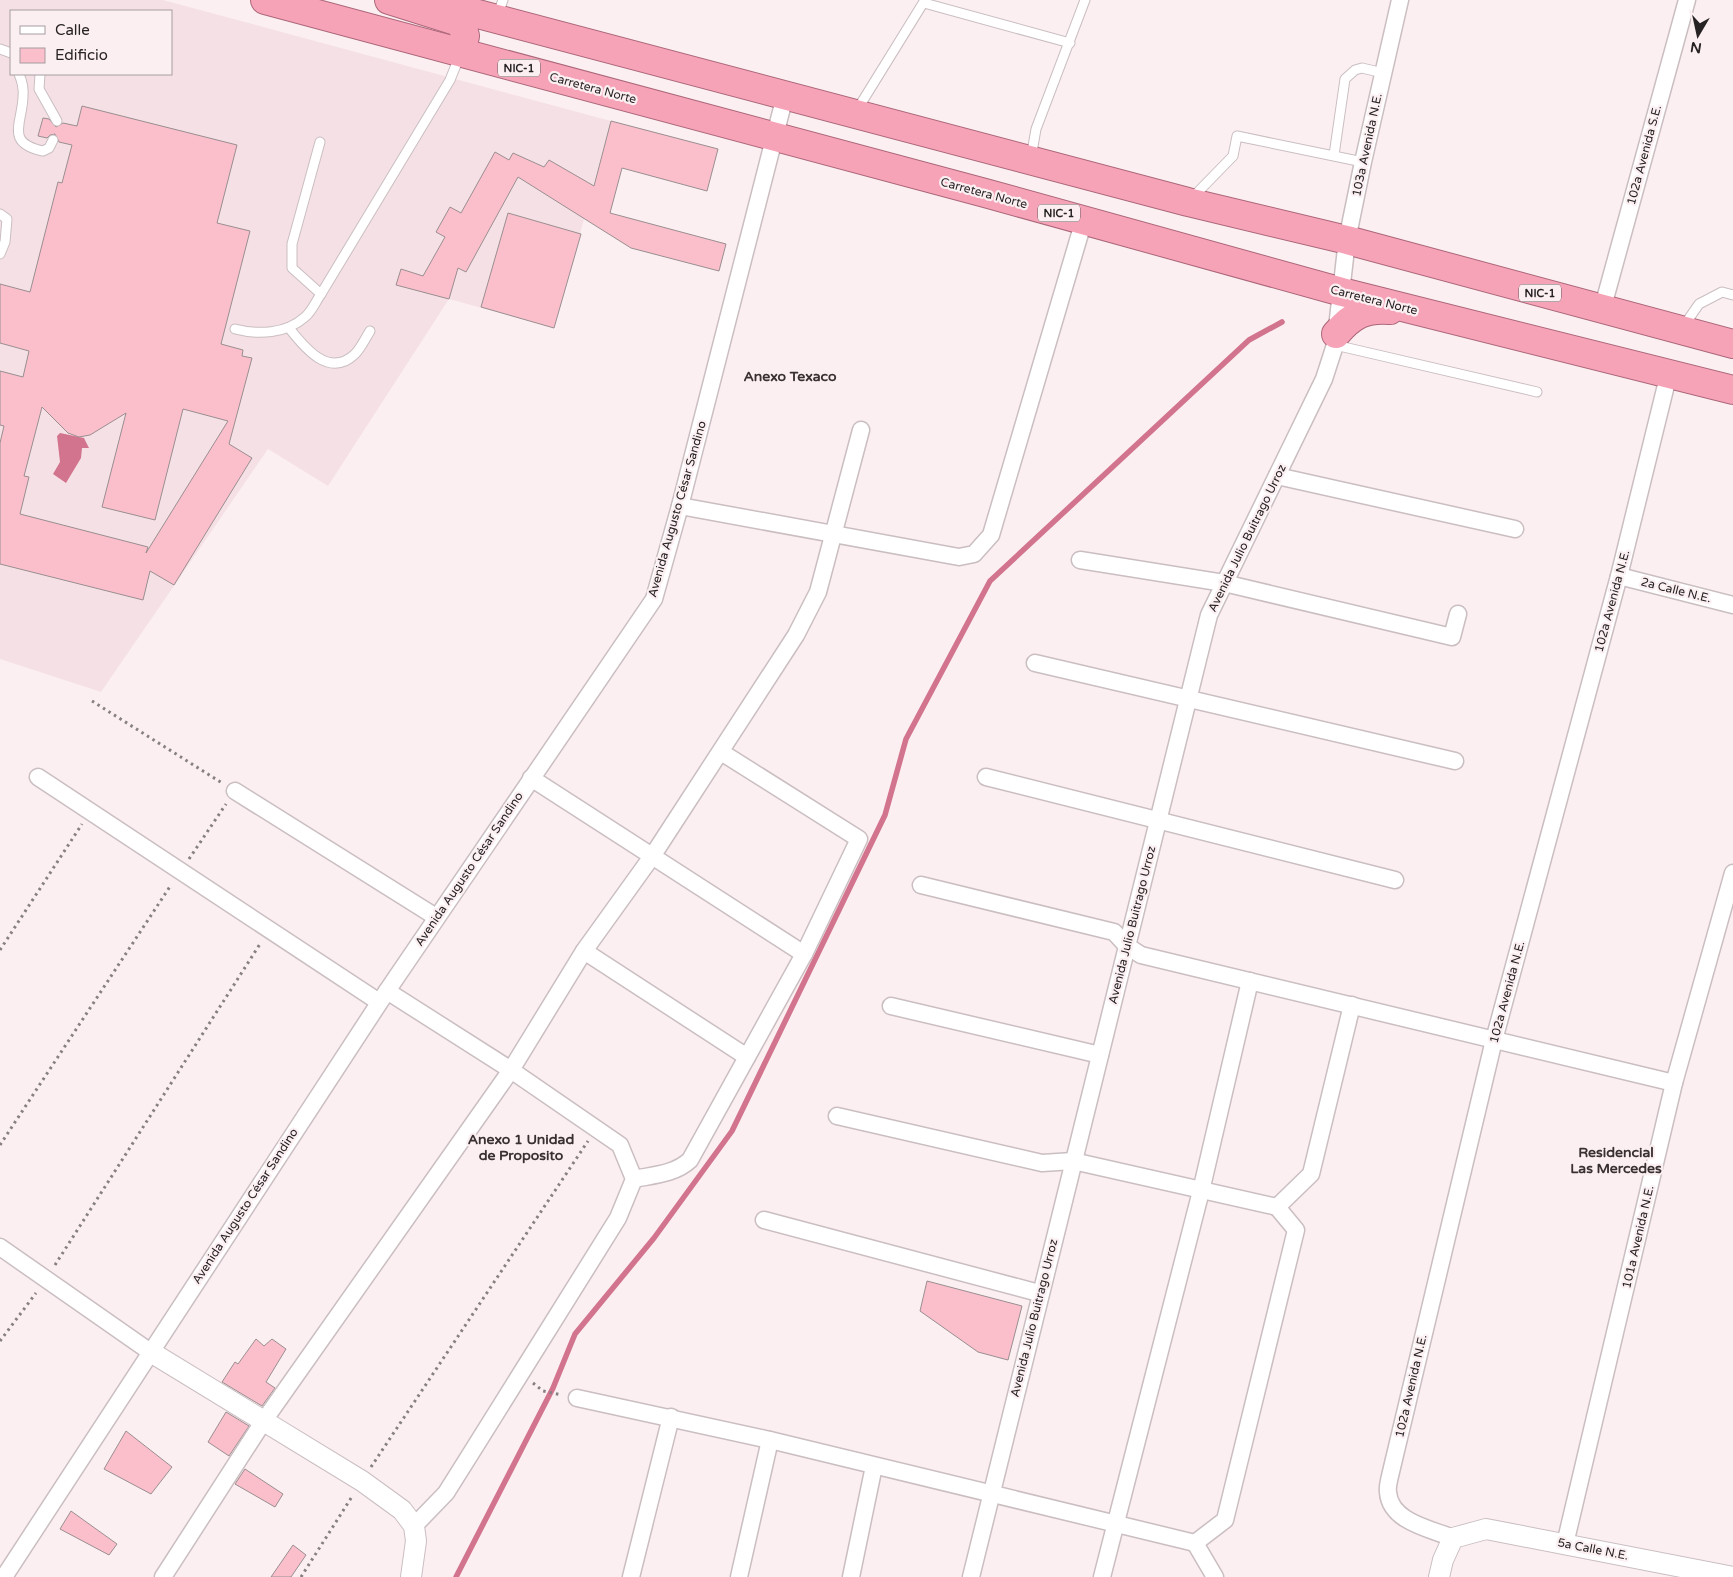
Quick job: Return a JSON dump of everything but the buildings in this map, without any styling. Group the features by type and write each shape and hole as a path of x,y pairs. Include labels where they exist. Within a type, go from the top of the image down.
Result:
{"highway":[{"name":"Carretera Norte","path":"264,0 1084,220 1342,292 1733,390"},
{"path":"389,0 462,23 465,36 460,52"},
{"name":"NIC-1","path":"425,0 500,9 785,96 1188,202 1347,240 1733,344"},
{"path":"1335,340 1354,316 1369,310 1433,315"}],"street":[{"name":"103a Avenida N.E.","path":"1342,292 1347,240 1362,162 1400,0"},
{"name":"102a Avenida S.E.","path":"1602,310 1687,0"},
{"name":"Avenida Augusto César Sandino","path":"4,1577 141,1369 149,1351 383,996 654,599 680,506 785,96"},
{"path":"680,506 834,536 960,557 974,554 991,535 1084,220"},
{"name":"Avenida Julio Buitrago Urroz","path":"971,1577 1039,1293 1209,616 1324,379 1335,340 1342,292"},
{"name":"102a Avenida N.E.","path":"1453,1538 1405,1519 1394,1510 1388,1493 1494,1040 1619,576 1669,373"},
{"path":"163,1577 263,1422 511,1070 584,950 653,855 796,635 818,592 861,430"},
{"path":"1277,476 1515,529"},
{"path":"1080,560 1224,583 1452,636 1458,614"},
{"name":"2a Calle N.E.","path":"1619,576 1733,605"},
{"path":"1035,663 1455,761"},
{"path":"634,1179 665,1173 683,1167 690,1160 804,954 859,839 721,752"},
{"path":"38,777 269,930 511,1070 620,1145 634,1179 618,1218 446,1493 414,1526"},
{"path":"986,777 1396,880"},
{"path":"531,778 804,954"},
{"path":"235,791 436,917"},
{"name":"101a Avenida N.E.","path":"1565,1544 1674,1083 1733,873"},
{"path":"921,885 1114,932 1127,946 1142,955 1674,1083"},
{"path":"584,950 747,1057"},
{"path":"1102,1577 1201,1191 1250,981"},
{"path":"1277,1207 1311,1174 1352,1005"},
{"path":"891,1006 1100,1054"},
{"path":"837,1116 1042,1163 1073,1161 1277,1207 1296,1230 1225,1520 1195,1542"},
{"path":"764,1220 1039,1293"},
{"path":"0,1247 149,1351 362,1481 402,1510 414,1526 416,1541 411,1577"},
{"path":"570,1396 770,1440 1195,1542 1215,1577"},
{"path":"631,1577 671,1417"},
{"path":"739,1577 770,1440"},
{"path":"851,1577 874,1466"},
{"name":"5a Calle N.E.","path":"1453,1538 1486,1529 1733,1577"},
{"path":"1439,1577 1443,1560 1453,1538"}],"lane":[{"path":"1030,160 1036,129 1085,0"},
{"path":"854,114 924,2 1070,43"},
{"path":"235,328 265,333 289,328 306,316 450,80 460,52"},
{"path":"1334,155 1345,79 1348,74 1362,68 1383,73"},
{"path":"19,75 23,85 18,133 20,140 24,144 43,151 49,148 53,140"},
{"path":"40,75 39,89 57,121"},
{"path":"1188,202 1233,156 1237,136 1362,162"},
{"path":"320,142 292,244 292,268 321,294"},
{"path":"0,214 7,219 5,242 0,254"},
{"path":"1680,331 1699,304 1722,292 1733,295"},
{"path":"289,328 315,357 330,363 348,359 356,353 370,331"},
{"path":"1335,340 1536,392"}],"path":[{"path":"0,1145 235,791 92,700"},
{"path":"0,950 91,811"},
{"path":"0,1342 46,1279 269,930"},
{"path":"301,1577 362,1481 597,1128"},
{"path":"543,1391 570,1396"}],"shaded area":[{"path":"0,0 163,0 611,121 554,328 449,299 328,486 268,449 101,692 0,659"},
{"path":"60,433 84,438 89,448 82,448 81,458 66,483 53,474 60,462 57,436"}],"waterway":[{"path":"456,1577 553,1388 575,1334 654,1238 732,1131 885,815 906,739 990,581 1249,340 1282,322"}],"district":[{"name":"Anexo Texaco","path":"790,376"},
{"name":"Anexo 1 Unidad de Proposito","path":"521,1148"},
{"name":"Residencial Las Mercedes","path":"1616,1160"}]}
